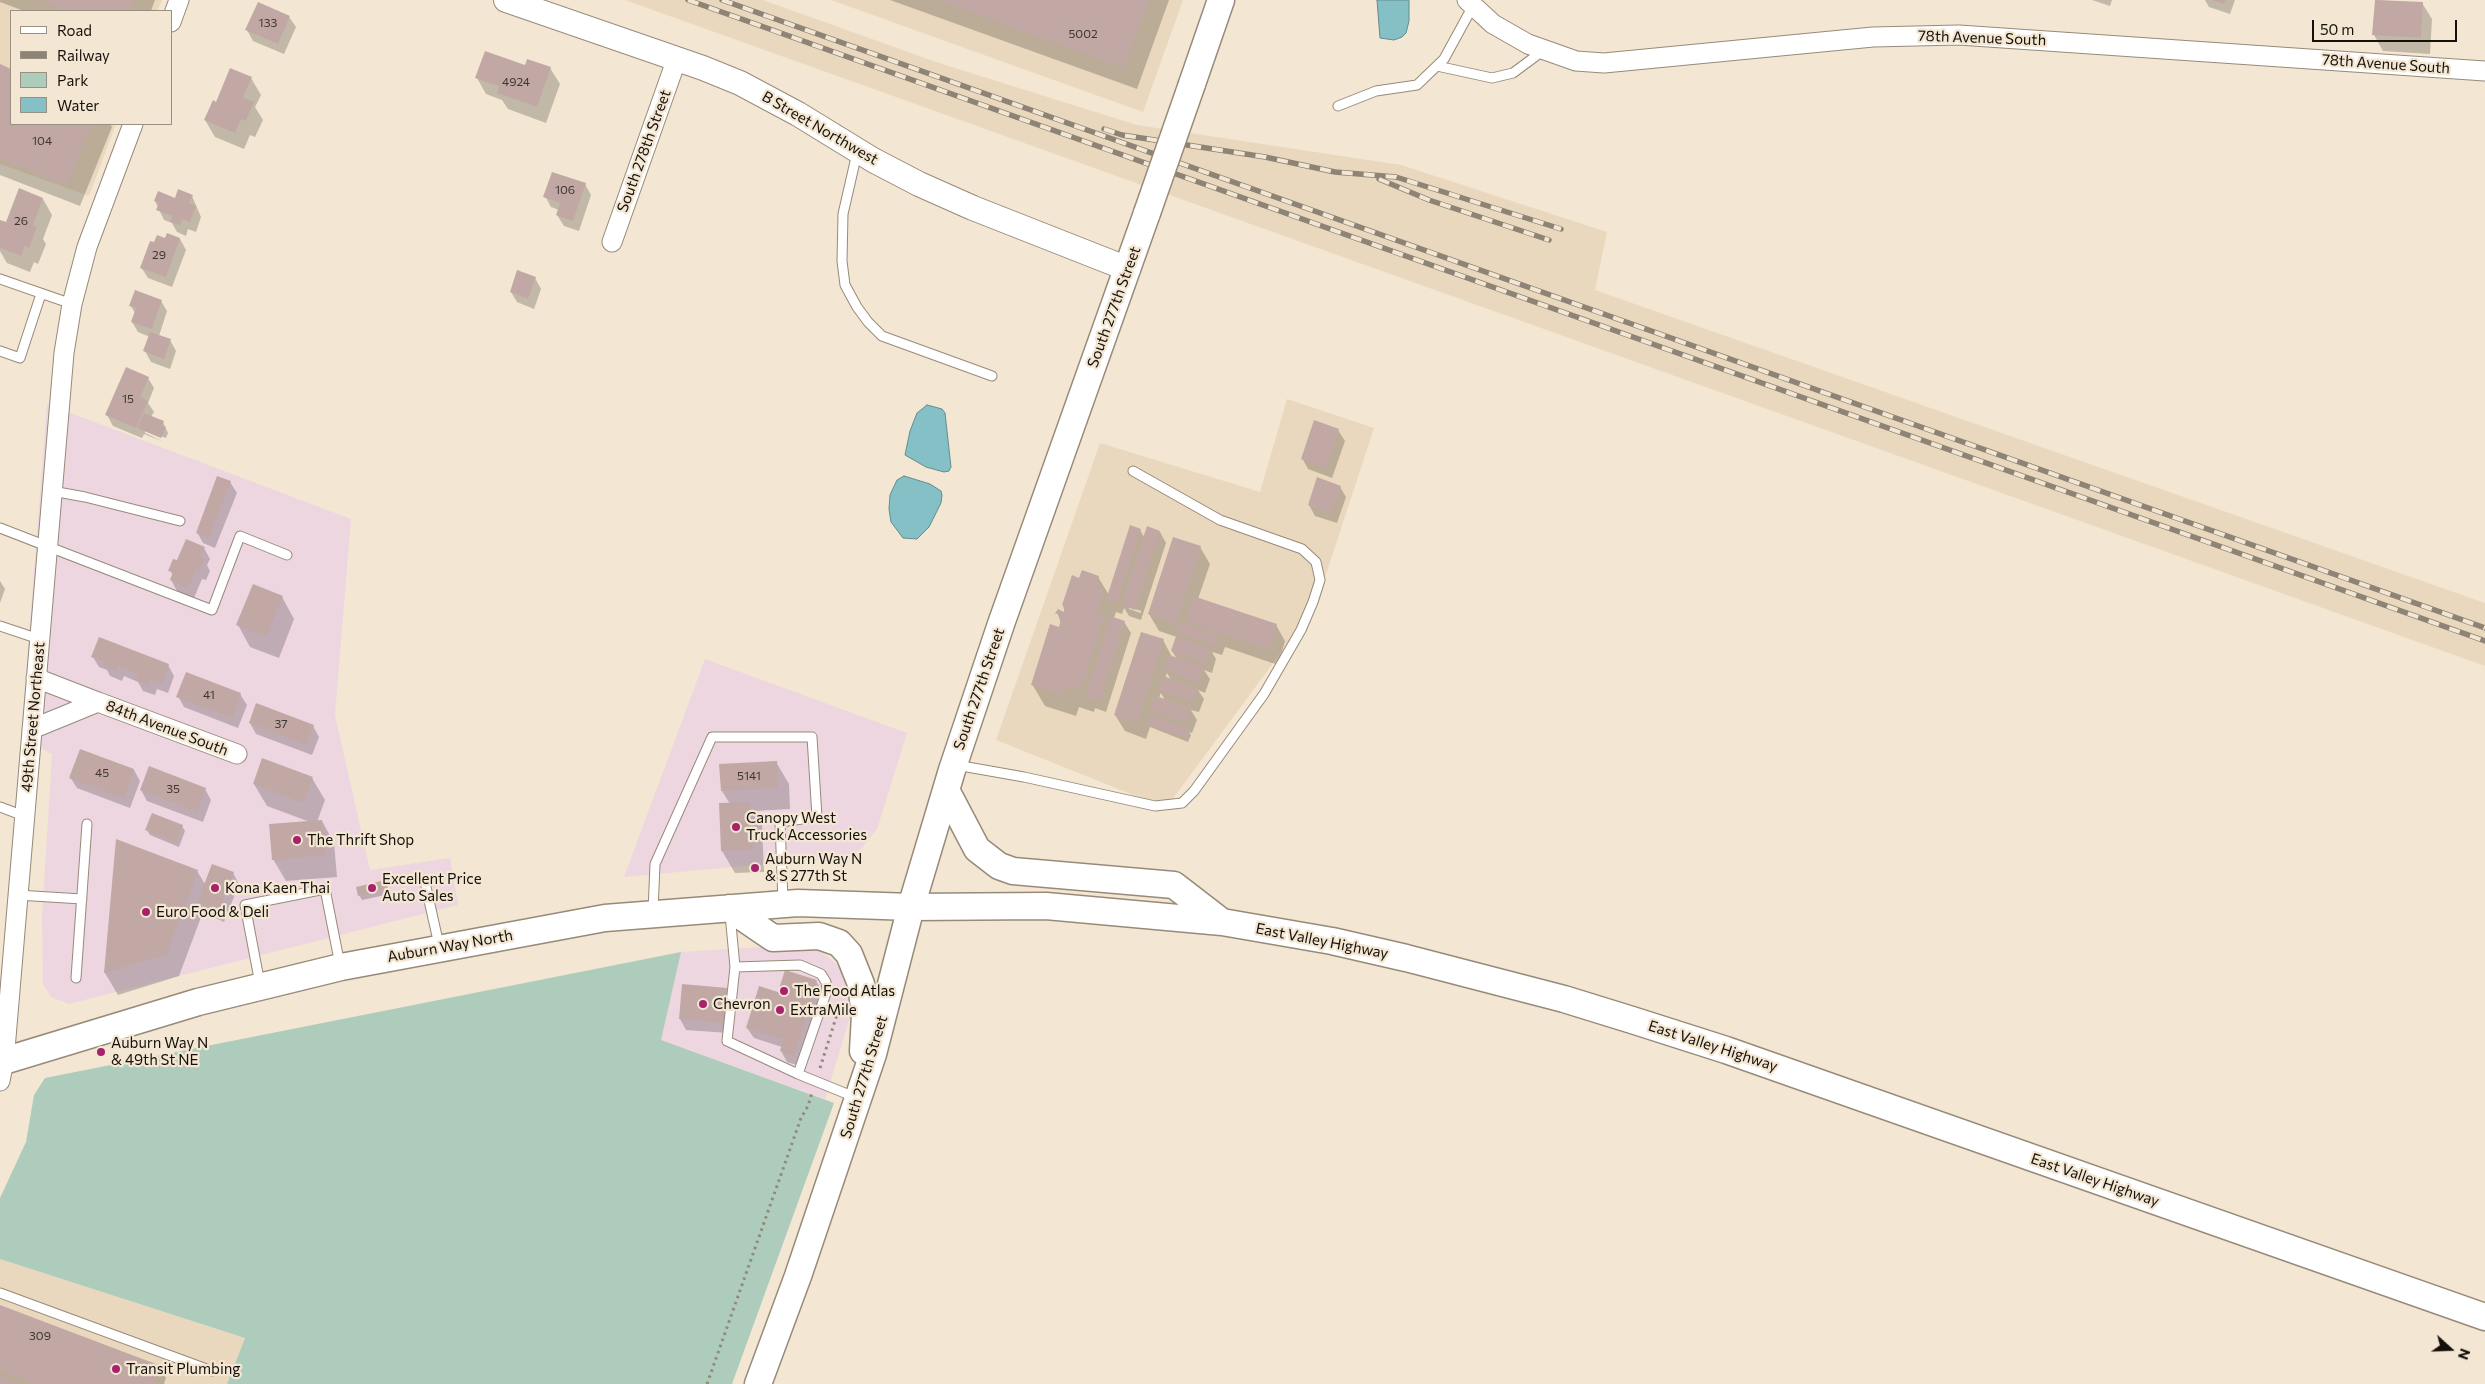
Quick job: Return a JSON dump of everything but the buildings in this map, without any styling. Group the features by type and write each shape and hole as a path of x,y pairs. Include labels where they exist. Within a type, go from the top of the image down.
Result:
{"main road":[{"name":"South 277th Street","path":"758,1384 873,1054 911,907 946,790 1001,624 1128,269 1221,0"},
{"path":"946,790 977,849 999,866 1013,870 1174,885 1222,922"},
{"name":"Auburn Way North","path":"1,1068 198,1002 341,967 605,918 783,904 911,907"},
{"name":"East Valley Highway","path":"911,907 1046,906 1222,922 1332,941 1564,999 1726,1050 2485,1318"},
{"path":"730,908 773,938 819,936 840,943 849,954 861,984 865,1015 860,1094"}],"street":[{"path":"172,19 179,0"},
{"name":"B Street Northwest","path":"506,0 676,61 703,68 740,83 798,114 858,151 942,195 1128,269"},
{"name":"78th Avenue South","path":"1470,3 1493,24 1511,36 1576,61 1631,62 1873,37 1959,34 2485,71"},
{"name":"South 278th Street","path":"612,242 676,61"},
{"name":"49th Street Northeast","path":"1,1068 64,353 72,304 88,247 133,125"},
{"name":"84th Avenue South","path":"36,678 237,754"},
{"name":"84th Avenue South","path":"32,729 98,702"}],"lane":[{"path":"1338,106 1376,92 1417,85 1444,59 1470,3"},
{"path":"1437,66 1492,78 1513,73 1544,50"},
{"path":"858,151 842,214 842,261 845,285 857,307 882,336 992,376"},
{"path":"0,279 72,304"},
{"path":"0,351 20,358 42,294"},
{"path":"954,765 1024,777 1155,806 1182,803 1194,791 1264,694 1301,630 1313,602 1320,580 1316,562 1302,549 1220,520 1133,471"},
{"path":"52,492 85,497 180,521"},
{"path":"0,528 212,610 240,536 287,555"},
{"path":"0,626 39,639"},
{"path":"653,914 655,864 712,737 812,737 817,817 780,822 783,904"},
{"path":"0,807 24,816"},
{"path":"76,978 87,824"},
{"path":"426,887 440,948"},
{"path":"261,987 245,905 325,889 341,967"},
{"path":"16,895 82,899"},
{"path":"730,908 735,967 727,1041 798,1074 860,1094"},
{"path":"735,967 800,965 820,974 826,982 827,990 798,1074"},
{"path":"0,1293 212,1371"}],"path":[{"path":"707,1384 801,1118 808,1106 842,999"}],"shaded area":[{"path":"0,0 162,0 157,10 10,10 10,125 116,125 89,196 0,164"},
{"path":"625,0 763,0 936,62 1137,125 1401,165 1607,232 1595,290 2485,603 2485,666"},
{"path":"831,0 1183,0 1143,112"},
{"path":"1287,399 1374,428 1316,605 1166,808 996,740 1100,443 1260,492"},
{"path":"47,404 351,519 335,715 370,870 450,858 458,905 69,1004 51,997 43,984 42,915 52,754 21,738"},
{"path":"705,659 907,733 877,829 861,849 846,857 624,877"},
{"path":"795,945 817,949 835,963 845,974 852,991 852,1011 825,1099 660,1040 681,952"},
{"path":"0,1259 245,1338 227,1384 0,1384"}],"green space":[{"path":"681,952 661,1040 834,1103 732,1384 227,1384 245,1338 0,1259 0,1198 26,1142 34,1095 45,1078"}],"water":[{"path":"1377,0 1409,0 1409,21 1406,33 1402,37 1394,40 1380,38"},
{"path":"927,405 942,409 945,413 951,467 949,471 944,472 926,467 905,455 910,431 917,413"},
{"path":"904,476 930,484 941,491 942,495 941,503 929,527 917,539 903,538 891,522 889,509 890,495 897,480"}],"railway":[{"path":"688,0 2485,641"},
{"path":"722,0 2485,628"},
{"path":"1104,129 1122,135 1265,157 1335,172 1396,177 1561,229"},
{"path":"1379,179 1429,200 1549,240"}],"place":[{"name":"Canopy West Truck Accessories","path":"736,827"},
{"name":"The Thrift Shop","path":"297,840"},
{"name":"Auburn Way N & S 277th St","path":"755,868"},
{"name":"Kona Kaen Thai","path":"215,888"},
{"name":"Excellent Price Auto Sales","path":"372,888"},
{"name":"Euro Food & Deli","path":"146,912"},
{"name":"The Food Atlas","path":"784,991"},
{"name":"Chevron","path":"703,1004"},
{"name":"ExtraMile","path":"780,1010"},
{"name":"Auburn Way N & 49th St NE","path":"101,1052"},
{"name":"Transit Plumbing","path":"116,1369"}]}
